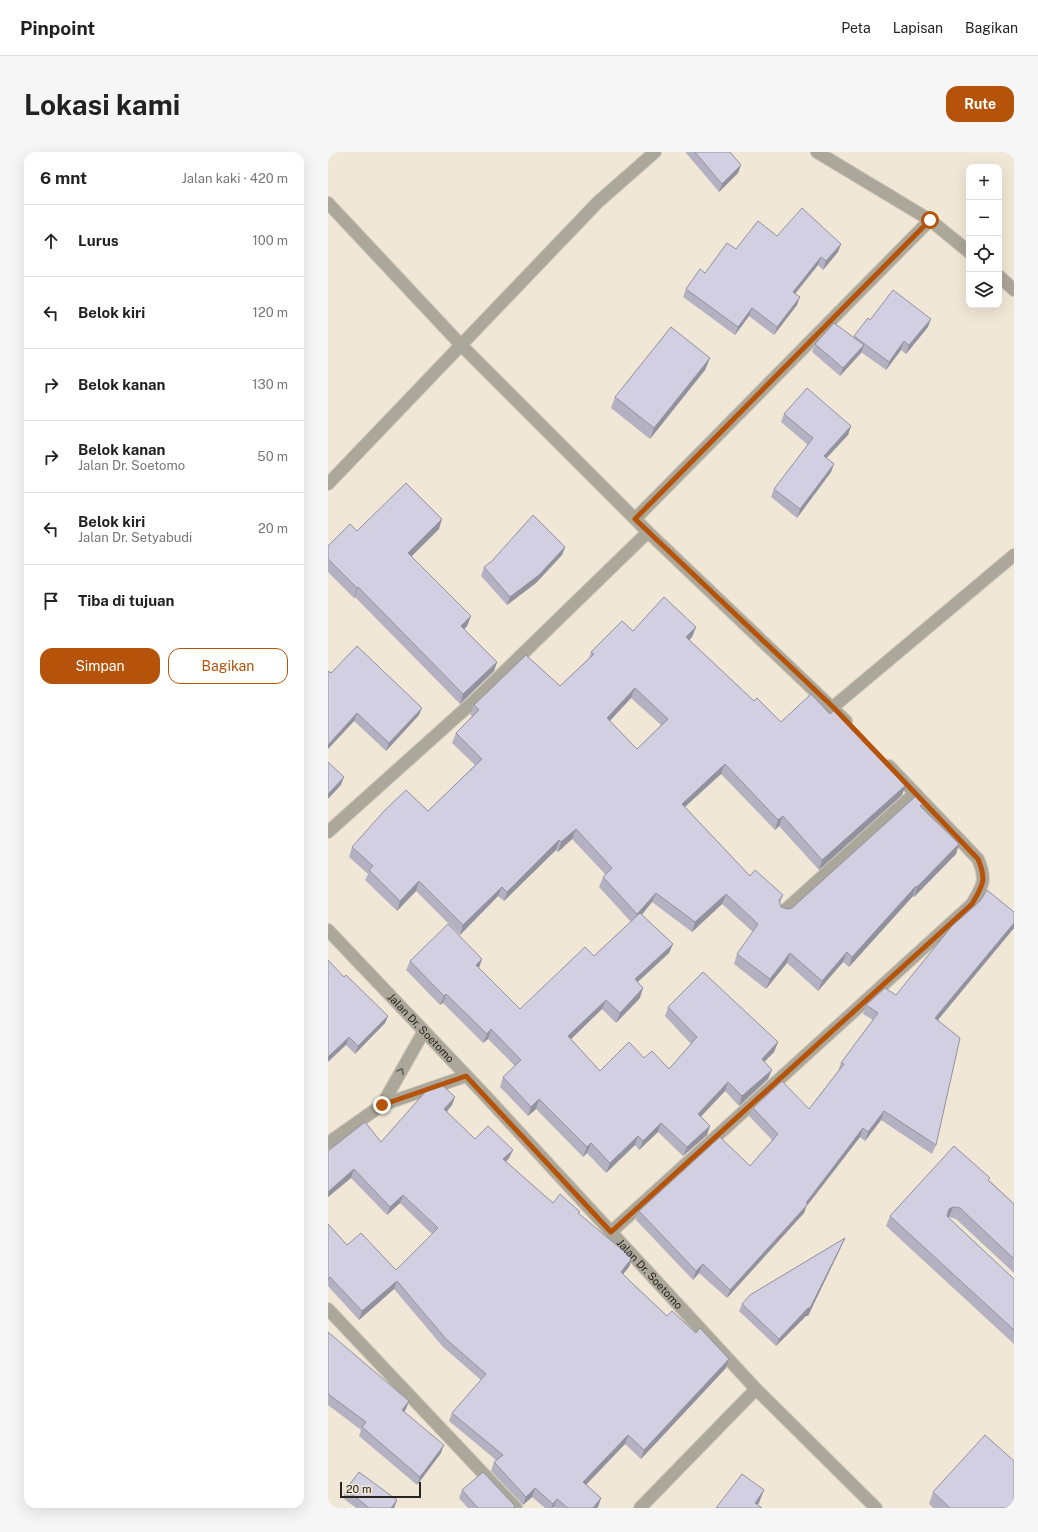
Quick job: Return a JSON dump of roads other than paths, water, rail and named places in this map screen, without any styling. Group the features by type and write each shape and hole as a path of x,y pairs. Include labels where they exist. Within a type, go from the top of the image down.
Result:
{"street":[{"path":"328,484 598,202 655,152"},
{"path":"817,152 930,220 966,250"},
{"path":"328,203 461,345 648,532 833,707 855,730"},
{"path":"635,519 930,220"},
{"path":"1002,279 1014,290"},
{"path":"328,832 474,701 648,532"},
{"path":"833,707 1013,559"},
{"path":"611,1232 972,904 981,888 984,873 978,859 882,759"},
{"path":"783,912 915,793"},
{"name":"Jalan Dr. Soetomo","path":"328,930 466,1076 756,1389 876,1508"},
{"path":"382,1105 424,1031"},
{"path":"328,1143 382,1105 466,1076"},
{"path":"330,1314 516,1508"},
{"path":"640,1508 756,1389"}]}
